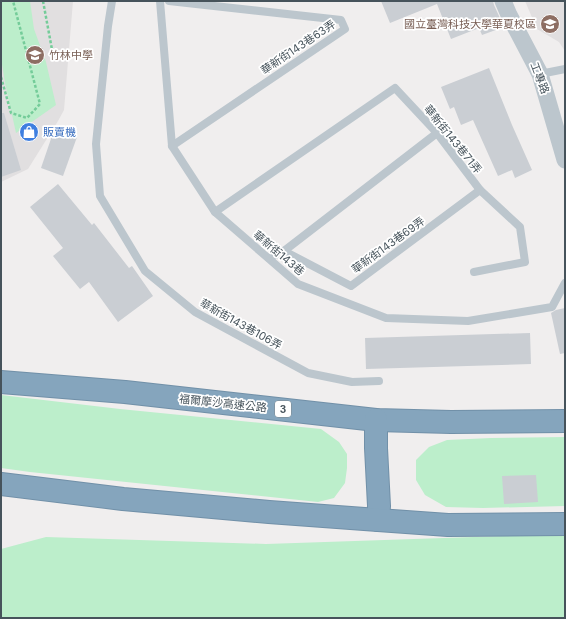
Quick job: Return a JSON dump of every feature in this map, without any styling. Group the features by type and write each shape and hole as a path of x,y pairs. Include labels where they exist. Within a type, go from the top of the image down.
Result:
{"highway":[{"name":"福爾摩沙高速公路","path":"1,382 125,392 376,420 451,422 565,421"},
{"path":"376,420 379,506 378,520"},
{"path":"1,484 123,498 269,512 448,525 565,524"}],"street":[{"name":"工專路","path":"503,1 540,74 565,160"}],"lane":[{"name":"華新街143巷106弄","path":"112,1 96,144 100,196 145,271 195,312 308,373 352,382 379,381"},
{"name":"華新街143巷","path":"160,1 172,146 215,212 298,284 386,318 468,321 552,307 565,283"},
{"name":"華新街143巷63弄","path":"169,1 341,20 345,29 172,146"},
{"path":"540,74 565,69"},
{"name":"華新街143巷71弄","path":"215,212 395,88 437,133 480,190 520,227 525,262 474,272"},
{"path":"269,258 284,251 437,133"},
{"name":"華新街143巷69弄","path":"284,251 351,286 480,190"}],"path":[{"path":"1,77 11,113 28,118 40,104 13,1"},
{"path":"43,1 53,55"}],"shaded area":[{"name":"竹林中學","path":"1,1 73,1 64,110 28,169 1,182"},
{"name":"國立臺灣科技大學華夏校區","path":"525,1 565,1 565,51 559,42 537,29"}],"green space":[{"path":"1,1 30,1 34,29 46,62 56,105 16,133 1,58"},
{"path":"1,395 120,409 321,429 339,442 347,454 345,483 334,498 318,502 1,468"},
{"path":"565,437 565,506 483,508 446,507 425,495 416,480 416,460 429,447 447,440"},
{"path":"565,534 565,618 1,618 1,549 46,537 266,544"}],"building":[{"path":"381,1 493,1 504,27 482,35 479,28 451,39 437,4 390,23"},
{"path":"489,68 532,170 515,178 512,170 498,176 473,120 461,125 454,107 450,109 441,87"},
{"path":"1,113 4,113 21,170 1,177"},
{"path":"54,130 77,137 63,176 41,168"},
{"path":"58,184 92,225 94,223 129,268 132,266 153,296 118,322 89,282 80,289 53,256 63,248 30,207"},
{"path":"565,308 565,353 560,354 551,313"},
{"path":"530,333 531,364 366,369 365,338"},
{"path":"536,475 538,502 504,504 502,476"}],"place":[{"name":"國立臺灣科技大學華夏校區","path":"550,24"},
{"name":"竹林中學","path":"35,55"},
{"name":"販賣機","path":"29,132"}]}
